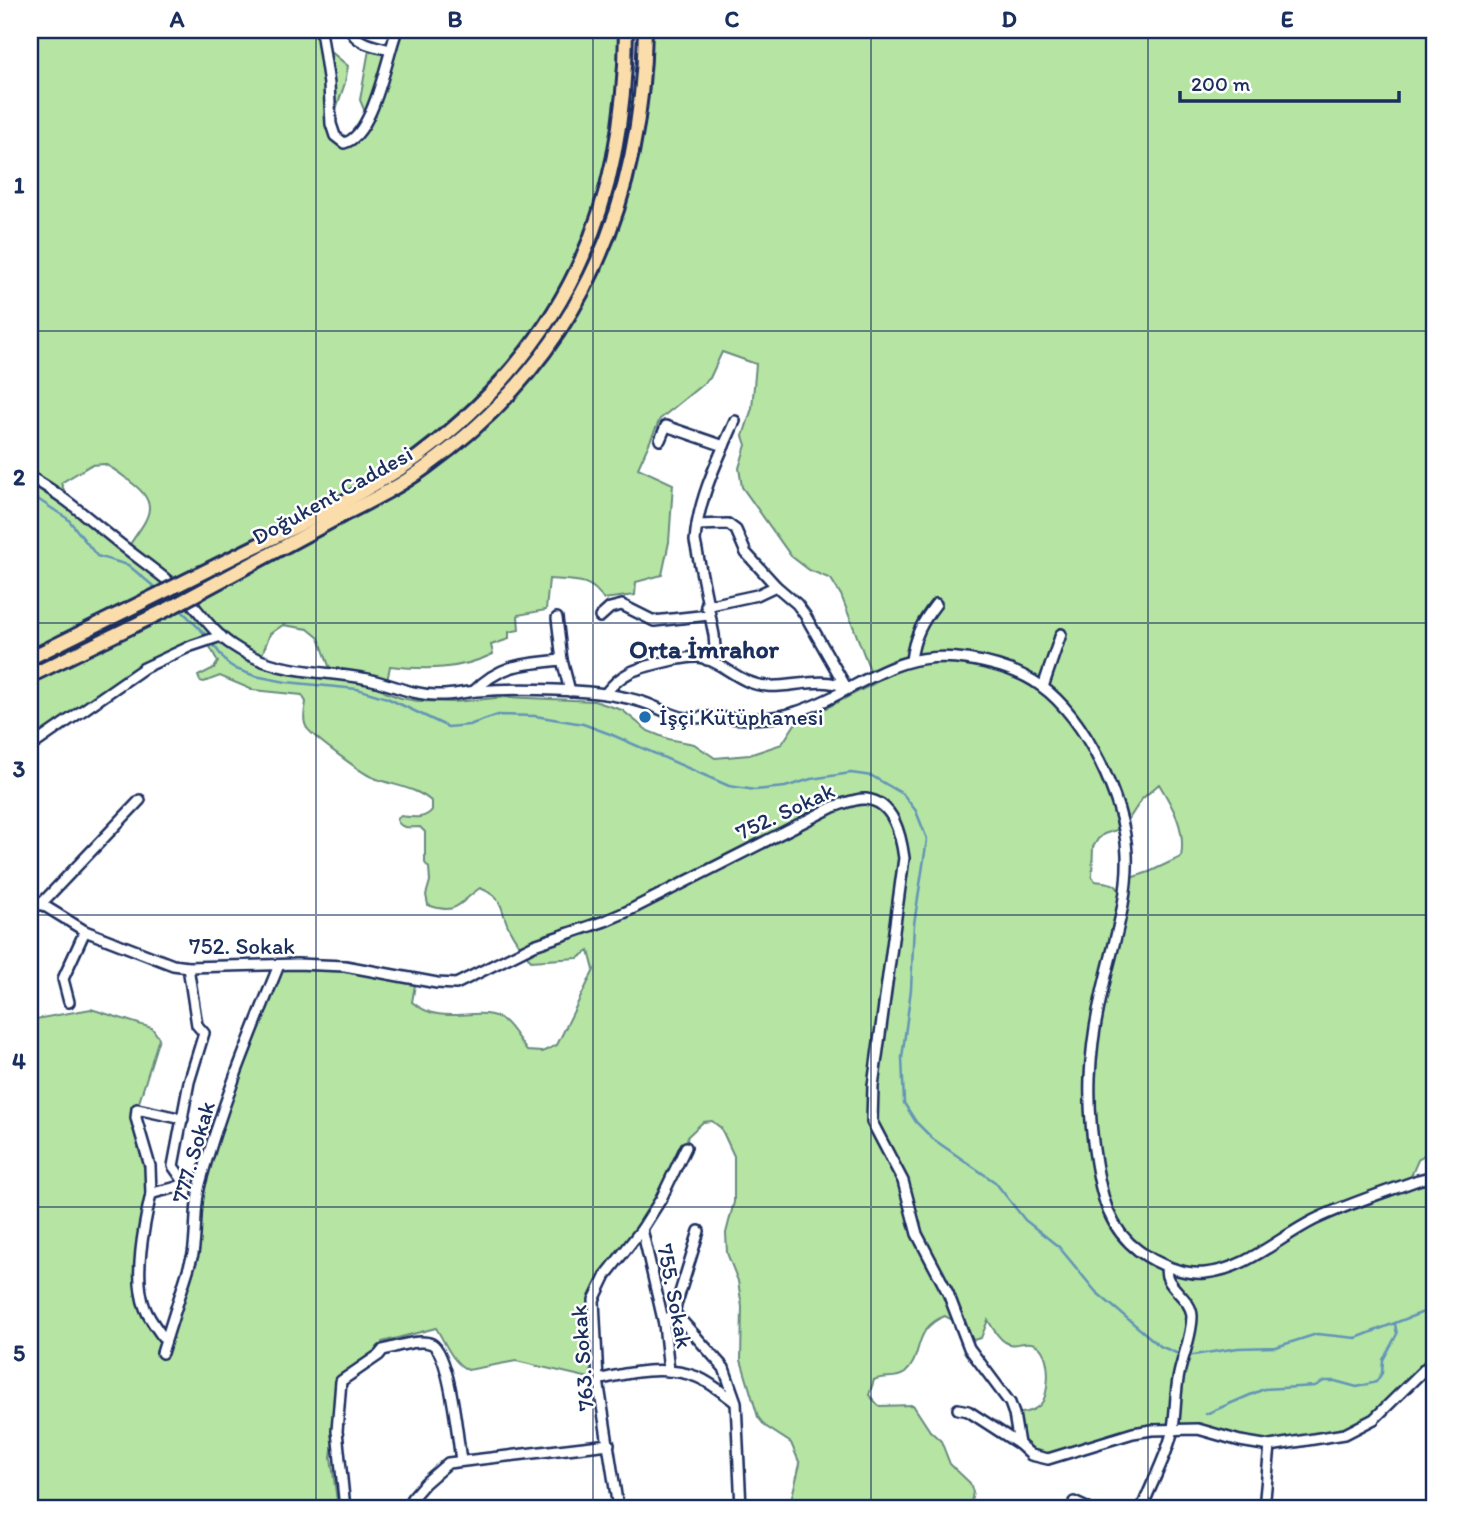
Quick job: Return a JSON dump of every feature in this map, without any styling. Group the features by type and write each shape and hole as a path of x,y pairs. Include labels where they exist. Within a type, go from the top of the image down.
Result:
{"main road":[{"name":"Doğukent Caddesi","path":"30,676 168,609 336,512 417,457 486,400 515,368 545,327 573,279 592,235 608,185 620,132 626,30"},
{"name":"Doğukent Caddesi","path":"30,659 336,512 389,491 425,468 495,410 519,385 557,336 587,285 608,241 625,189 636,131 645,30"}],"street":[{"path":"321,30 327,63 331,124 335,136 344,143 351,142 365,123 377,96 397,30"},
{"path":"351,30 360,41 390,50"},
{"path":"707,660 715,648 695,541 700,507 734,421"},
{"path":"660,440 666,426 724,446"},
{"path":"30,477 69,502 158,573 195,606 232,645 287,669 368,679 432,696 474,691 570,691 605,694 645,703 678,717 737,720 765,719 802,710 889,667 911,660 948,656 988,662 1020,673 1044,687 1065,709 1094,752 1108,780 1126,839 1127,879 1123,905 1102,989 1088,1081 1089,1114 1100,1186 1110,1218 1119,1232 1140,1252 1167,1266 1199,1273 1230,1267 1249,1259 1319,1218 1418,1180 1434,1177"},
{"path":"697,525 732,526 746,553 805,615 847,688"},
{"path":"600,617 617,605 622,605 653,621 708,610 757,595 776,586"},
{"path":"911,660 917,631 936,604"},
{"path":"557,618 562,660 570,691"},
{"path":"1044,687 1060,634"},
{"path":"30,747 144,668 191,646 221,636"},
{"path":"605,694 612,685 633,671 685,657 707,660 749,683 767,686 835,682 847,688"},
{"path":"474,691 489,676 506,669 562,660"},
{"name":"752. Sokak","path":"30,897 85,931 157,960 188,967 345,966 437,984 456,984 534,945 626,912 833,807 865,799 880,804 898,830 904,870 873,1086 871,1117 886,1152 903,1181 917,1234 948,1293 969,1348 1010,1403 1019,1444"},
{"path":"40,905 140,800"},
{"path":"69,1002 63,979 85,931"},
{"name":"777. Sokak","path":"162,1353 193,1254 195,1208 200,1185 238,1068 279,965"},
{"path":"185,1183 173,1166 189,1083 204,1033 197,1026 188,967"},
{"path":"165,1340 145,1308 141,1288 141,1257 151,1194 150,1166 136,1118 137,1109 183,1119"},
{"name":"763. Sokak","path":"618,1508 598,1380 594,1300 606,1275 642,1229 661,1199 687,1147"},
{"path":"151,1194 185,1183 200,1185"},
{"name":"755. Sokak","path":"642,1229 664,1324 669,1371"},
{"path":"664,1324 674,1312 699,1231"},
{"path":"1142,1508 1173,1430 1178,1377 1192,1319 1191,1308 1185,1298 1167,1279 1167,1266"},
{"path":"674,1312 724,1368 736,1402 741,1508"},
{"path":"345,1508 337,1431 341,1381 381,1353 419,1343 432,1344 438,1350 454,1403 461,1461"},
{"path":"958,1409 968,1411 1019,1444 1031,1455 1048,1459 1133,1433 1173,1430 1198,1429 1269,1446 1332,1437 1367,1424 1434,1360"},
{"path":"598,1380 627,1373 669,1371 696,1377 736,1402"},
{"path":"407,1508 425,1483 448,1463 609,1444"},
{"path":"1264,1508 1269,1446"},
{"path":"1074,1502 1087,1508"}],"green space":[{"path":"30,30 321,30 324,46 348,66 331,124 344,143 367,117 360,100 370,44 390,50 397,30 626,30 620,132 574,279 486,400 327,524 460,441 557,336 625,189 645,30 1434,30 1434,1146 1418,1160 1408,1183 1434,1176 1434,1360 1358,1429 1270,1446 1218,1434 1152,1430 1048,1459 1024,1450 1014,1414 1034,1409 1043,1401 1048,1368 1043,1352 1031,1343 1005,1342 988,1320 981,1338 973,1340 966,1327 945,1316 927,1328 911,1366 905,1373 874,1380 869,1395 879,1406 913,1405 930,1431 941,1441 950,1464 970,1483 973,1492 970,1508 789,1508 800,1464 791,1443 765,1426 758,1417 741,1360 742,1307 738,1281 727,1253 726,1233 734,1202 734,1156 721,1128 712,1121 703,1122 688,1136 679,1166 598,1288 598,1380 516,1361 468,1370 453,1357 436,1328 382,1342 383,1350 341,1381 331,1457 338,1508 30,1508 30,1020 91,1009 152,1028 159,1038 137,1109 145,1143 148,1208 142,1297 165,1339 193,1254 194,1222 217,1130 281,966 297,964 416,979 412,1002 424,1010 448,1015 493,1015 506,1023 527,1051 542,1052 557,1045 594,970 589,951 578,958 531,961 507,925 499,901 480,888 452,908 428,905 426,895 430,881 429,868 425,863 425,832 420,827 404,827 397,820 400,816 426,815 432,810 432,802 411,789 367,774 318,739 305,725 306,702 302,695 253,690 220,676 200,681 198,676 214,668 218,662 207,641 144,668 30,747","holes":["722,352 756,364 752,408 743,436 746,445 739,468 742,487 791,556 809,570 831,579 841,595 875,683 795,724 782,744 749,755 715,758 694,744 668,739 648,731 622,710 594,701 506,697 454,702 418,701 385,692 390,666 455,666 493,654 491,645 509,639 509,632 519,630 518,615 546,610 549,579 573,580 586,584 593,587 603,599 635,595 636,582 662,575 669,542 673,484 638,468 660,419 710,378","104,464 111,468 142,492 147,500 148,514 127,549 69,502 61,483 91,465","283,625 308,629 319,638 329,666 340,676 260,660 270,634","1159,784 1180,828 1181,857 1127,879 1122,902 1117,887 1111,883 1095,881 1092,876 1093,847 1104,834 1123,828 1142,799"]}],"waterway":[{"path":"30,494 68,519 97,556 128,565 158,590"},
{"path":"179,608 206,635 227,663 236,669 286,682 357,689 387,698 448,727 469,725 498,715 535,716 583,724 729,786 755,790 785,787 811,779 851,773 872,776 903,794 916,811 927,839 914,924 911,989 902,1058 904,1103 916,1122 933,1139 995,1182 1025,1220 1059,1247 1096,1292 1160,1346 1181,1355"},
{"path":"1187,1356 1238,1348 1276,1347 1317,1334 1356,1338 1434,1308"},
{"path":"1206,1414 1264,1389 1315,1386 1324,1381 1357,1387 1376,1382 1382,1373 1383,1360 1397,1334 1395,1324"}],"place":[{"name":"İşçi Kütüphanesi","path":"645,717"}],"district":[{"name":"Orta İmrahor","path":"704,649"}]}
